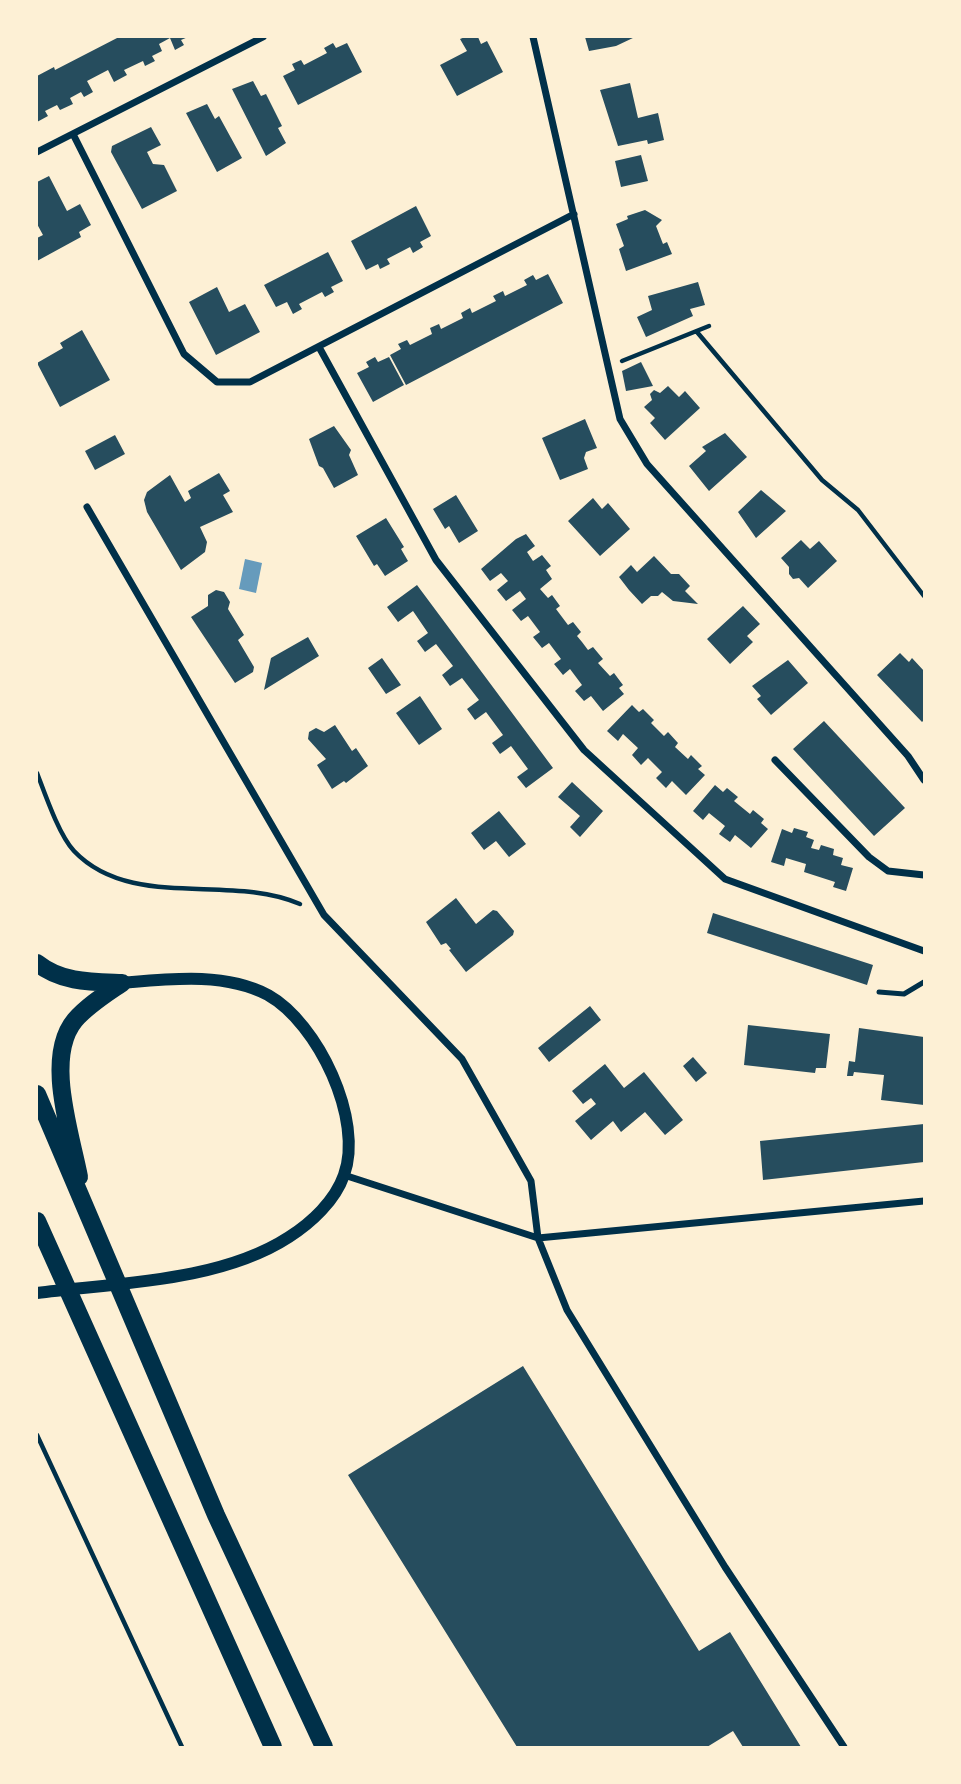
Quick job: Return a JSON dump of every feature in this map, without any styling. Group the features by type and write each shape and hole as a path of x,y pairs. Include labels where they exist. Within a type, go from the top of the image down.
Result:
{"highway":[{"path":"37,963 54,974 77,981 122,983"},
{"path":"88,1218 64,1099 60,1062 66,1034 75,1020 122,983"},
{"path":"37,1094 265,1625 324,1747"},
{"path":"37,1221 273,1747"}],"street":[{"path":"37,152 262,37"},
{"path":"533,37 620,419 647,464 908,756 924,780"},
{"path":"73,134 184,354 217,382 250,382 574,214"},
{"path":"318,347 436,560 584,750 725,879 924,951"},
{"path":"88,507 324,915 462,1059 531,1181 538,1238 567,1310 725,1567 844,1747"},
{"path":"775,760 869,857 888,871 924,875"},
{"path":"37,1293 201,1271 255,1255 304,1225 326,1205 344,1175 350,1141 335,1082 306,1030 290,1011 266,995 229,983 181,978 122,983"},
{"path":"344,1175 538,1238 924,1201"}],"lane":[{"path":"879,992 904,994 924,982"}],"path":[{"path":"608,366 709,326"},
{"path":"697,332 822,480 858,510 924,596"},
{"path":"37,773 72,849 104,874 158,886 241,889 291,900 324,915"},
{"path":"37,1435 183,1747"}],"water":[{"path":"245,559 262,563 256,593 239,589"}],"building":[{"path":"119,37 188,37 181,40 184,45 175,50 170,38 159,44 162,51 152,56 155,61 145,66 143,61 124,70 127,75 114,82 108,70 87,81 93,92 84,97 81,92 70,98 73,104 60,110 57,105 45,111 48,116 37,122 37,76 54,67 55,70"},
{"path":"478,37 481,44 487,41 503,72 457,96 440,65 467,51 460,39"},
{"path":"585,37 635,37 616,46 589,51"},
{"path":"333,43 336,48 347,43 362,72 298,105 283,76 295,70 292,64 301,60 304,65 327,53 324,48"},
{"path":"253,81 261,96 266,94 282,126 278,128 286,143 266,156 232,89"},
{"path":"630,83 638,118 658,113 664,140 648,144 647,140 618,146 600,90"},
{"path":"207,104 215,119 219,116 242,158 217,172 186,113"},
{"path":"151,127 161,145 147,152 153,164 164,165 177,191 142,209 111,152 112,146"},
{"path":"641,155 648,181 621,187 615,161"},
{"path":"49,176 67,211 80,204 91,225 79,232 81,237 37,261 37,238 43,235 37,224 37,182"},
{"path":"416,206 431,236 420,242 423,247 413,253 410,247 387,259 390,264 380,269 378,264 366,270 351,241"},
{"path":"645,210 662,220 656,226 663,244 667,242 672,254 626,271 619,249 624,246 616,224 628,219 627,216"},
{"path":"328,252 343,281 331,287 334,292 325,297 322,292 299,304 302,309 293,314 287,302 276,307 264,285"},
{"path":"548,274 563,303 406,385 390,355 401,349 398,344 407,340 410,345 432,334 430,328 439,324 441,329 463,318 461,313 470,308 472,313 496,301 493,296 503,291 505,296 527,285 524,280 533,275 536,280"},
{"path":"698,282 705,305 690,309 693,316 646,337 637,317 652,310 648,296"},
{"path":"217,287 229,312 245,304 260,332 216,355 189,302"},
{"path":"82,330 110,380 60,407 37,363 63,348 60,343"},
{"path":"375,357 378,362 389,357 404,385 373,402 357,373 369,367 366,362"},
{"path":"641,362 653,386 626,391 622,371"},
{"path":"668,386 679,397 685,391 700,408 665,440 650,423 655,418 644,407 652,400 650,394 654,390 660,393"},
{"path":"585,419 597,448 586,452 584,458 588,469 560,480 542,438"},
{"path":"334,426 351,450 349,455 358,475 334,488 323,468 319,466 309,439"},
{"path":"725,433 747,457 709,491 689,466 706,451 702,447"},
{"path":"115,435 125,454 95,470 85,451"},
{"path":"219,473 230,491 223,495 233,512 200,527 207,542 205,552 181,570 147,512 144,500 147,492 170,475 185,502 191,498 188,491"},
{"path":"761,490 786,511 756,538 738,512"},
{"path":"456,495 478,531 459,543 449,526 445,529 433,509"},
{"path":"593,498 602,509 608,503 630,529 600,556 568,521"},
{"path":"386,518 404,547 401,549 408,561 385,576 377,564 374,566 356,536"},
{"path":"526,534 535,546 527,552 533,561 542,555 551,566 546,570 552,579 540,589 548,598 552,595 560,606 556,609 568,625 573,622 581,632 577,636 588,650 593,647 603,659 598,663 610,676 614,673 623,685 619,688 624,694 603,711 591,696 584,701 575,691 582,685 570,669 563,675 554,664 561,659 549,643 542,648 533,637 540,632 528,616 521,621 512,610 526,599 520,591 506,601 497,590 508,581 501,573 490,581 481,569 516,539"},
{"path":"801,540 810,549 819,541 837,561 808,588 799,578 793,579 789,574 789,567 781,558"},
{"path":"654,556 671,574 679,574 690,586 685,591 698,604 673,601 662,592 658,596 651,596 642,604 629,590 619,577 631,565 637,572"},
{"path":"417,585 553,768 526,788 517,777 528,769 511,746 500,754 492,743 503,735 486,712 475,720 467,709 479,700 462,678 450,686 442,675 453,666 436,644 425,652 417,641 428,633 413,611 398,622 387,607"},
{"path":"216,590 224,592 230,602 228,609 244,635 238,640 254,667 253,672 235,683 191,617 208,606 208,595"},
{"path":"743,606 760,624 747,636 753,642 730,664 707,639"},
{"path":"308,637 319,656 264,690 271,658"},
{"path":"900,653 909,662 912,658 924,671 922,722 877,675"},
{"path":"382,658 401,685 386,694 368,668"},
{"path":"788,660 808,683 771,715 757,699 761,696 752,686"},
{"path":"420,696 442,729 419,745 396,713"},
{"path":"632,705 639,712 643,709 654,720 651,723 664,736 668,732 678,743 675,747 688,759 691,755 702,766 698,769 705,775 686,795 672,781 666,788 656,778 662,772 648,758 641,765 632,755 638,748 623,734 618,741 607,731"},
{"path":"824,721 905,808 874,836 793,749"},
{"path":"335,725 352,751 356,748 368,766 346,783 344,781 332,789 317,765 326,759 308,739 309,732 316,728 324,732"},
{"path":"572,782 603,811 580,837 570,827 580,816 558,797"},
{"path":"715,785 723,792 727,788 738,797 734,801 750,814 753,810 764,819 761,823 768,829 751,848 735,835 730,842 719,834 725,826 709,813 703,820 693,811"},
{"path":"499,811 526,844 509,857 496,841 484,850 471,833"},
{"path":"794,828 808,832 806,837 814,840 811,848 819,850 821,845 834,849 833,855 843,858 841,865 853,868 846,891 833,887 835,882 804,872 806,864 786,858 784,866 771,862 782,829 792,833"},
{"path":"456,898 476,924 493,910 497,911 514,931 513,935 466,972 446,943 441,945 426,922"},
{"path":"713,913 873,965 867,985 707,933"},
{"path":"590,1006 601,1020 549,1062 538,1048"},
{"path":"748,1025 830,1034 826,1068 816,1068 815,1073 744,1065"},
{"path":"859,1028 924,1037 924,1105 881,1100 884,1075 854,1072 853,1076 847,1076 849,1061 855,1062"},
{"path":"693,1057 707,1073 696,1082 683,1066"},
{"path":"605,1064 624,1088 644,1072 683,1120 665,1135 645,1112 621,1132 613,1121 591,1140 575,1121 596,1104 591,1098 583,1104 572,1091"},
{"path":"924,1124 924,1162 763,1180 760,1141"},
{"path":"523,1366 699,1651 730,1632 801,1747 743,1747 733,1731 707,1747 517,1747 348,1475"}]}
